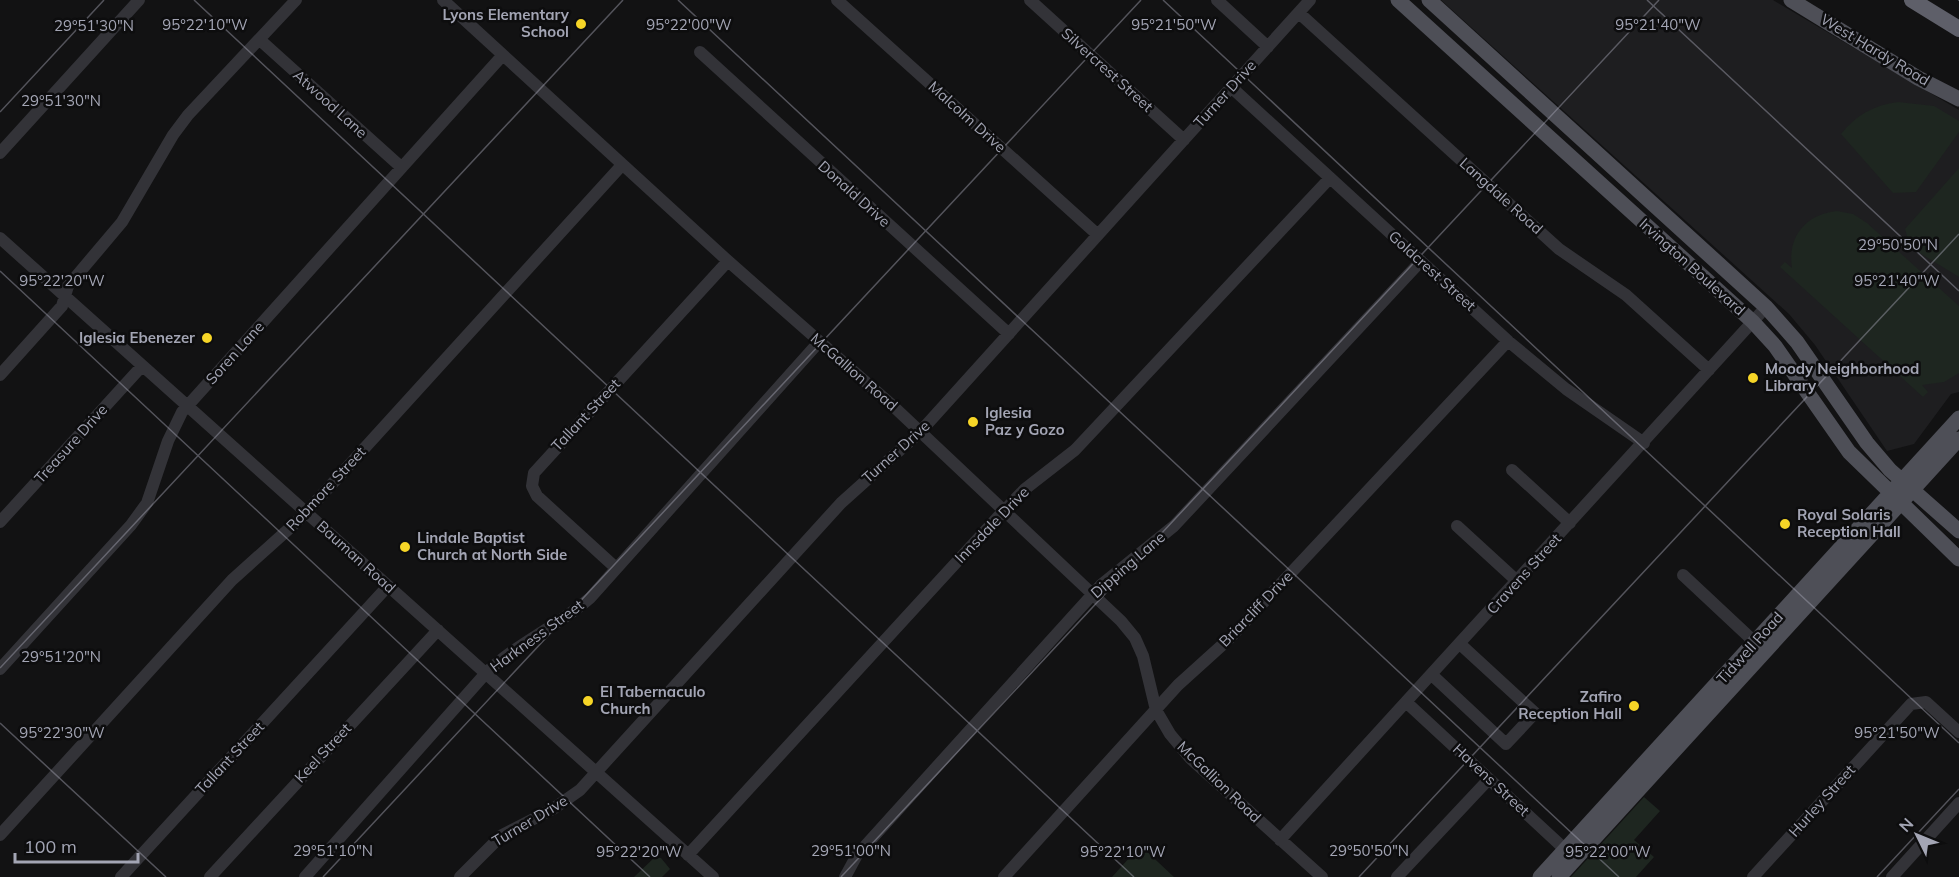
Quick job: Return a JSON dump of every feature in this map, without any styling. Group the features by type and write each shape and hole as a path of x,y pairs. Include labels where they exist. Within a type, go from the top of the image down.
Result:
{"highway":[{"path":"1912,0 1959,29"}],"main road":[{"name":"Irvington Boulevard","path":"1398,0 1753,322 1775,346 1849,452 1895,500 1959,559"},
{"name":"Irvington Boulevard","path":"1429,0 1766,307 1797,342 1867,443 1908,485 1959,531"},
{"name":"West Hardy Road","path":"1791,0 1918,78 1959,99"},
{"path":"1459,55 1473,40"},
{"path":"1571,158 1584,141"},
{"path":"1662,239 1676,224"},
{"path":"1775,346 1796,364 1811,383 1827,385"},
{"path":"1937,442 1959,406"},
{"name":"Tidwell Road","path":"1540,877 1570,854 1895,500 1937,442 1959,418"},
{"name":"Tidwell Road","path":"1908,485 1943,457 1959,439"},
{"path":"1943,457 1959,444"},
{"name":"Tidwell Road","path":"1559,877 1570,854"}],"street":[{"path":"0,153 139,0"},
{"path":"0,375 62,306 68,286 122,222 173,135 188,115 296,0"},
{"name":"Malcolm Drive","path":"837,0 1098,235"},
{"name":"Silvercrest Street","path":"1030,0 1184,140"},
{"path":"1216,0 1268,47"},
{"name":"Turner Drive","path":"460,877 502,835 567,801 596,772 841,503 920,432 1310,0"},
{"name":"McGallion Road","path":"448,2 502,56 920,432 1093,594 1135,638 1143,656 1156,710 1170,734 1190,758 1322,877"},
{"name":"Langdale Road","path":"1299,12 1559,249 1626,295 1709,370"},
{"name":"Atwood Lane","path":"260,40 401,167"},
{"name":"Donald Drive","path":"700,52 1009,334"},
{"name":"Soren Lane","path":"0,669 131,525 147,503 174,425 187,406 502,56"},
{"name":"Goldcrest Street","path":"1231,87 1508,341 1575,396 1644,443"},
{"name":"Robmore Street","path":"0,835 232,580 306,513 622,165"},
{"name":"Innsdale Drive","path":"688,855 1004,510 1025,489 1075,450 1330,178"},
{"name":"Bauman Road","path":"0,238 713,877"},
{"name":"Tallant Street","path":"616,568 537,496 532,486 534,473 728,261"},
{"name":"Dipping Lane","path":"845,877 857,855 1093,594 1174,526 1421,261"},
{"name":"Cravens Street","path":"1280,840 1766,307"},
{"name":"Briarcliff Drive","path":"1004,877 1193,670 1230,639 1508,341"},
{"name":"Harkness Street","path":"305,877 486,673 514,650 576,610 819,342"},
{"name":"Treasure Drive","path":"0,522 142,366"},
{"path":"1512,470 1570,523"},
{"path":"1457,526 1517,581"},
{"path":"1683,575 1759,646"},
{"name":"Tallant Street","path":"121,877 388,586"},
{"name":"Keel Street","path":"210,877 438,630"},
{"path":"1432,675 1506,744 1535,713 1460,644"},
{"name":"Hurley Street","path":"1753,877 1911,704 1918,701 1931,705 1959,732"},
{"name":"Havens Street","path":"1406,702 1570,854"},
{"path":"1397,877 1490,779"},
{"path":"1892,877 1959,803"}],"shaded area":[{"path":"1441,0 1773,0 1959,110 1959,392 1951,394 1914,444 1887,451 1815,345 1789,314"},
{"path":"1898,102 1934,106 1959,121 1959,132 1916,192 1893,193 1841,134 1853,121 1866,112"},
{"path":"1959,168 1959,277 1910,247 1905,229"},
{"path":"1837,211 1853,214 1867,223 1959,306 1959,373 1944,382 1922,385 1928,392 1923,397 1780,267 1785,262 1792,268 1791,257 1796,237 1808,222 1826,213"},
{"path":"1644,797 1660,811 1634,840 1654,857 1636,877 1571,877"},
{"path":"1139,847 1142,847 1174,877 1112,877"},
{"path":"655,857 661,858 670,869 662,877 634,877"}],"place":[{"name":"Lyons Elementary School","path":"581,24"},
{"name":"Iglesia Ebenezer","path":"207,338"},
{"name":"Moody Neighborhood Library","path":"1753,378"},
{"name":"Iglesia Paz y Gozo","path":"973,422"},
{"name":"Royal Solaris Reception Hall","path":"1785,524"},
{"name":"Lindale Baptist Church at North Side","path":"405,547"},
{"name":"El Tabernaculo Church","path":"588,701"},
{"name":"Zafiro Reception Hall","path":"1634,706"}]}
